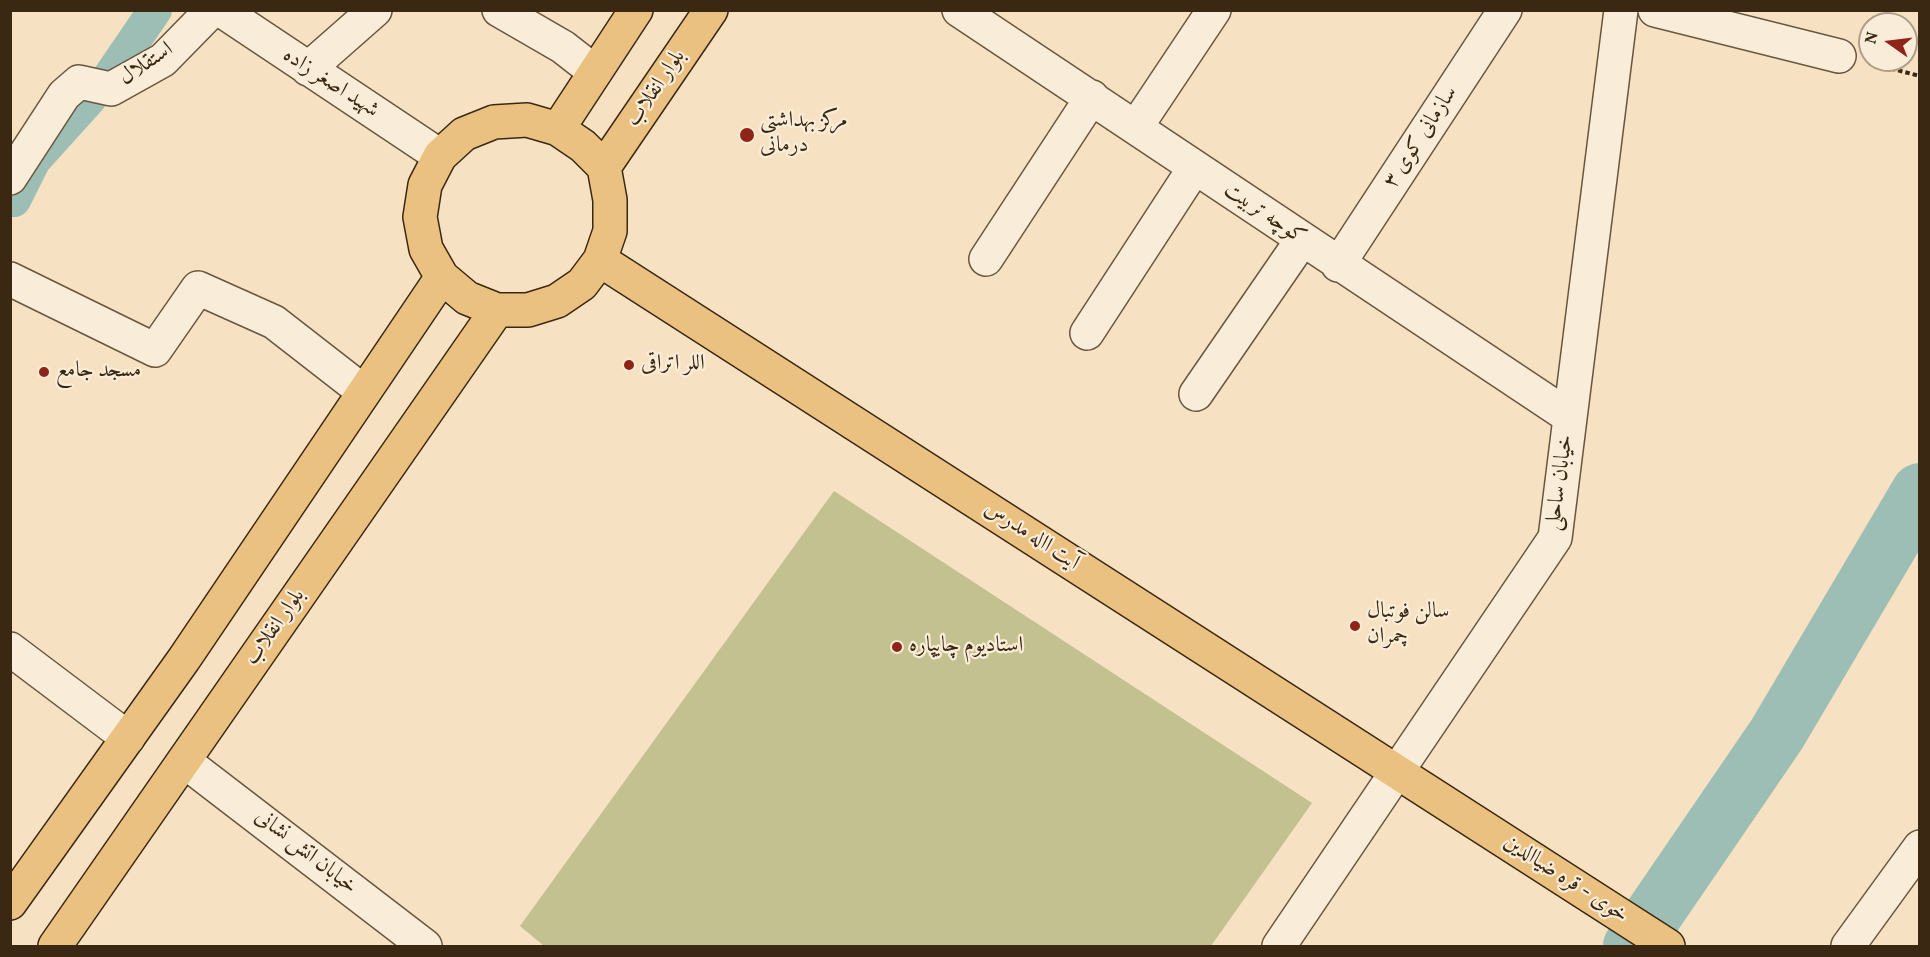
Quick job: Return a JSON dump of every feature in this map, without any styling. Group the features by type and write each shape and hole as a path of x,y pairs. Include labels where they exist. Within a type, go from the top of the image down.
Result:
{"main road":[{"path":"558,129 636,10"},
{"name":"بلوار انقلاب","path":"604,167 711,10"},
{"path":"527,120 558,129 583,146 604,167 610,200 610,231 600,260 582,284 557,302 528,310 497,310 467,298 442,277 426,249 420,217 425,185 440,156 464,134 494,122 527,120"},
{"name":"آیت االه مدرس","path":"600,260 1462,814"},
{"path":"10,903 128,738 442,277"},
{"name":"بلوار انقلاب","path":"56,946 497,310"},
{"name":"خوی - قره ضیاالدین","path":"1462,814 1668,946"}],"street":[{"name":"استقلال","path":"10,178 64,95 79,82 111,89 163,60 213,10"},
{"name":"شهید اصغر زاده","path":"221,10 440,156"},
{"path":"308,69 375,10"},
{"path":"499,10 563,47 595,72"},
{"name":"کوچه تربیت","path":"959,10 1092,97 1338,265 1570,417"},
{"path":"1136,127 1214,10"},
{"name":"سازمانی کوی ۳","path":"1338,265 1505,10"},
{"name":"خیابان ساحلی","path":"1279,946 1555,538 1621,10"},
{"path":"1654,10 1839,56"},
{"path":"986,259 1092,97"},
{"path":"1087,333 1195,167"},
{"path":"1196,394 1302,240"},
{"path":"10,279 155,350 198,288 274,322 364,392"},
{"path":"10,649 128,738"},
{"name":"خیابان اتش نشانی","path":"184,761 424,946"},
{"path":"1848,946 1920,848"}],"path":[{"path":"1839,56 1920,76"}],"shaded area":[{"name":"استادیوم چایپاره","path":"834,491 1312,803 1211,946 544,946 520,926"}],"waterway":[{"path":"110,76 155,10"},
{"path":"14,200 34,160 90,98"},
{"path":"1632,946 1777,734 1920,492"}],"place":[{"name":"مرکز بهداشتی درمانی","path":"747,135"},
{"name":"اللر اتراقی","path":"629,365"},
{"name":"مسجد جامع","path":"44,372"},
{"name":"سالن فوتبال چمران","path":"1355,626"},
{"name":"استادیوم چایپاره","path":"897,647"}]}
